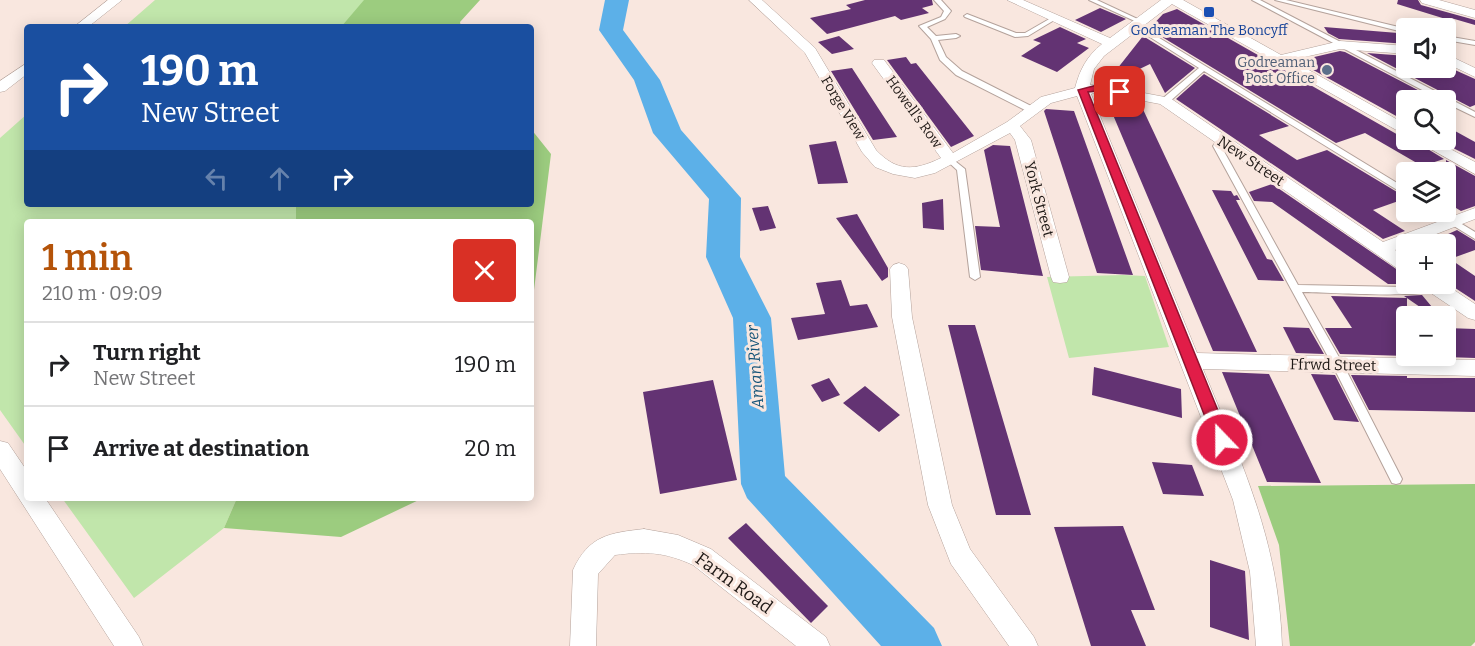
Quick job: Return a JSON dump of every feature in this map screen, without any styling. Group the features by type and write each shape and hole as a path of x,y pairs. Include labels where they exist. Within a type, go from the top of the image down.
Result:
{"street":[{"path":"84,24 116,0"},
{"name":"Forge View","path":"755,0 801,41 818,63 870,152"},
{"path":"1013,0 1113,44"},
{"path":"1169,0 1099,53 1087,69 1083,90 1245,500 1261,555 1269,620 1269,646"},
{"path":"1174,0 1396,124"},
{"path":"1426,0 1475,14"},
{"path":"1280,59 1340,45 1396,49"},
{"name":"Howell's Row","path":"879,63 950,160"},
{"path":"1456,63 1475,73"},
{"path":"0,88 24,70"},
{"name":"New Street","path":"870,152 881,164 899,171 915,173 929,170 950,160 1012,125 1046,100 1097,88 1166,101 1396,259"},
{"name":"York Street","path":"1012,125 1023,140 1060,277"},
{"path":"1441,150 1475,169"},
{"path":"1456,220 1475,213"},
{"path":"1381,249 1449,222"},
{"path":"899,269 902,317 940,505 960,556 1024,646"},
{"path":"1447,294 1475,313"},
{"name":"Ffrwd Street","path":"1191,362 1475,368"},
{"path":"0,450 24,486"},
{"path":"34,501 130,646"},
{"name":"Farm Road","path":"584,646 586,570 608,545 644,540 678,546 702,557 817,646"}],"lane":[{"path":"937,0 948,9 945,16 922,26 934,38 943,58 959,73 1032,110"},
{"path":"1092,0 1139,24 1204,68 1396,186"},
{"path":"1255,0 1475,115"},
{"path":"1278,0 1396,28"},
{"path":"967,16 1015,35 1026,35 1053,19"},
{"path":"934,38 956,36"},
{"path":"1456,40 1475,43"},
{"path":"1166,101 1204,68"},
{"path":"1221,141 1217,146 1338,366 1396,479"},
{"path":"950,160 961,169 975,277"},
{"path":"1454,222 1475,236"},
{"path":"1295,288 1396,291"}],"green space":[{"path":"155,0 366,0 350,24 127,24"},
{"path":"364,0 480,0 460,24 344,24"},
{"path":"24,117 24,207 296,207 296,219 24,219 24,444 0,410 0,138"},
{"path":"534,133 551,154 534,290 534,219 296,219 296,207 534,207"},
{"path":"1145,276 1169,347 1069,358 1047,277"},
{"path":"1475,484 1475,642 1471,646 1290,646 1279,545 1258,486"},
{"path":"64,501 236,501 224,528 134,598"},
{"path":"236,501 417,501 341,537 224,528"}],"building":[{"path":"865,0 932,0 933,5 922,8 929,13 901,20 895,16 827,34 810,18 851,9 846,5"},
{"path":"1398,0 1418,0 1421,5 1475,20 1475,25 1456,18 1442,18 1397,4"},
{"path":"1100,8 1126,19 1101,32 1075,20"},
{"path":"1177,9 1396,134 1396,150 1429,150 1444,159 1435,162 1415,162 1365,133 1336,143 1149,29 1163,14"},
{"path":"1060,27 1086,39 1077,43 1089,48 1057,72 1021,56 1041,43 1033,40"},
{"path":"1324,27 1396,33 1396,43 1339,39 1328,33"},
{"path":"839,36 854,49 832,54 818,42"},
{"path":"1143,36 1195,68 1165,93 1150,64 1127,75 1134,89 1106,83"},
{"path":"1340,51 1345,52 1418,90 1396,90 1396,116 1297,61"},
{"path":"1367,53 1396,55 1396,68"},
{"path":"906,57 911,64 916,63 974,136 951,147 887,60"},
{"path":"852,68 897,137 873,140 831,71"},
{"path":"1456,70 1475,79 1475,105 1470,107 1456,100 1456,90 1438,90 1415,78 1456,78"},
{"path":"1204,74 1289,126 1259,135 1297,160 1327,150 1396,191 1396,202 1373,210 1405,231 1383,239 1176,99"},
{"path":"1105,96 1140,103 1257,352 1213,351"},
{"path":"1046,109 1074,111 1133,275 1097,273 1044,111"},
{"path":"1456,132 1475,142 1475,159 1456,150"},
{"path":"836,141 848,183 818,184 809,145"},
{"path":"993,145 1010,146 1043,276 981,270 975,226 1000,227 984,150"},
{"path":"1456,166 1475,176 1475,206 1461,211 1456,208"},
{"path":"1272,184 1396,269 1396,284 1388,284 1272,202 1254,201 1249,192"},
{"path":"1212,190 1231,191 1234,196 1237,195 1240,200 1236,200 1267,259 1272,260 1284,281 1258,280"},
{"path":"943,199 944,230 923,228 922,203"},
{"path":"768,206 776,228 760,231 752,208"},
{"path":"857,214 888,268 888,277 882,281 836,218"},
{"path":"1457,230 1475,241 1475,250 1456,257 1456,234 1448,234"},
{"path":"1456,263 1475,276 1475,301 1456,289"},
{"path":"841,280 850,306 867,304 878,327 798,340 791,318 825,314 816,283"},
{"path":"1422,295 1431,306 1418,306 1404,296"},
{"path":"1331,296 1407,298 1407,306 1396,306 1396,356 1340,354 1325,328 1352,328"},
{"path":"948,325 975,325 1031,515 996,515"},
{"path":"1283,327 1309,328 1324,354 1296,353"},
{"path":"1456,328 1475,329 1475,358 1456,357"},
{"path":"1094,367 1181,389 1182,418 1092,395"},
{"path":"1222,372 1269,374 1321,483 1267,482"},
{"path":"1311,374 1335,375 1359,422 1334,420"},
{"path":"1351,375 1475,378 1475,412 1369,410"},
{"path":"829,378 840,395 822,402 811,385"},
{"path":"713,380 737,480 660,494 643,392"},
{"path":"865,386 900,415 879,432 843,403"},
{"path":"1152,462 1192,465 1204,496 1163,494"},
{"path":"746,523 828,606 811,623 728,538"},
{"path":"1123,526 1155,610 1131,610 1146,646 1091,646 1054,527"},
{"path":"1210,560 1245,571 1249,640 1210,627"}],"waterway":[{"name":"Aman River","path":"617,0 611,30 647,80 668,133 725,198 723,257 752,318 763,484 916,646"}],"place":[{"name":"Godreaman The Boncyff","path":"1209,12"},
{"name":"Godreaman Post Office","path":"1327,70"}],"route":[{"path":"1120,92 1097,88 1083,90 1222,440"}]}
